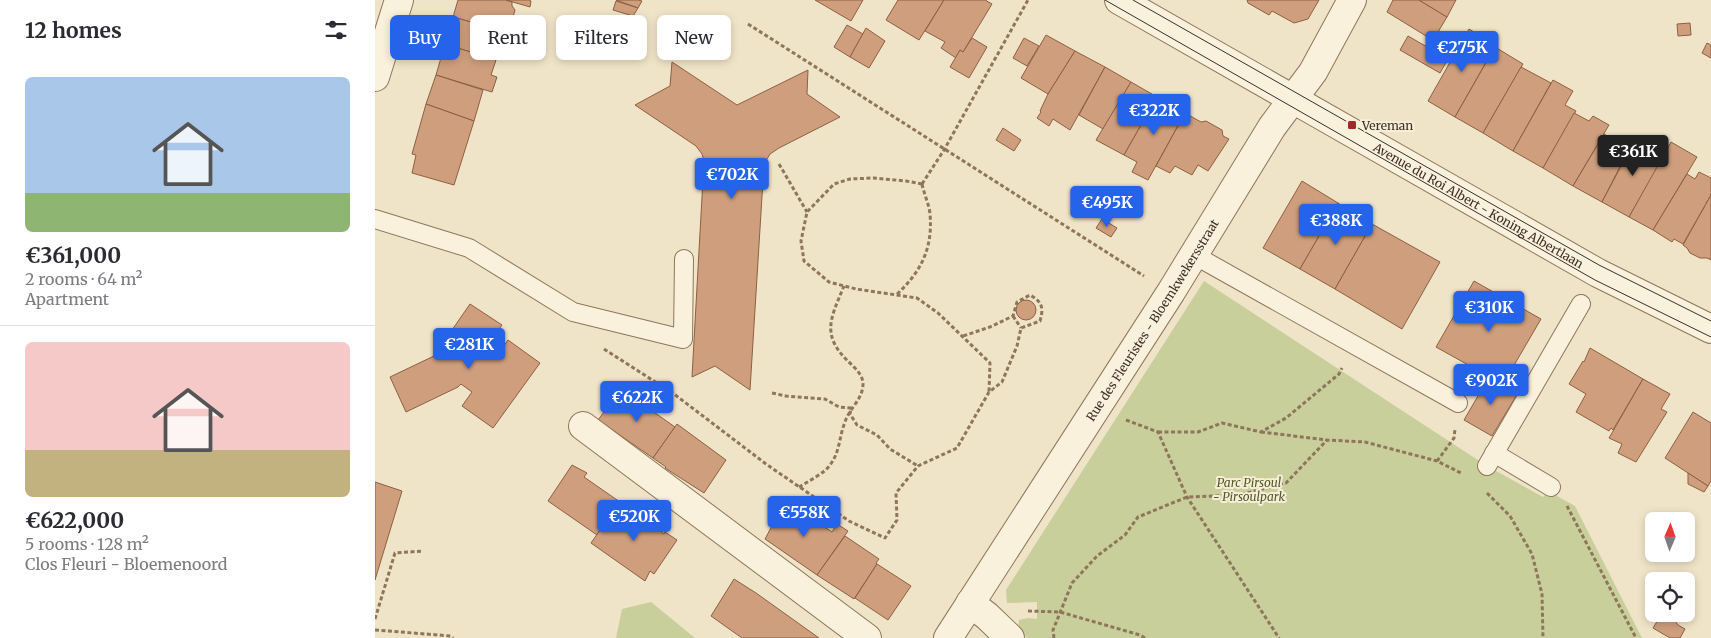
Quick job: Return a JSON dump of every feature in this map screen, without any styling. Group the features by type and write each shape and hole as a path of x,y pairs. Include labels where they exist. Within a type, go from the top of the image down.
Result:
{"street":[{"path":"375,77 399,0"},
{"name":"Avenue du Roi Albert - Koning Albertlaan","path":"1119,0 1598,273 1711,329"},
{"name":"Rue des Fleuristes - Bloemkwekersstraat","path":"948,638 1171,292 1269,132 1313,72 1352,0"},
{"path":"583,426 867,638"},
{"path":"969,603 987,616 1010,638"}],"lane":[{"path":"375,219 469,248 573,312 683,339 684,259"},
{"path":"1194,255 1458,403"},
{"path":"1551,487 1490,460 1581,304"}],"path":[{"path":"897,295 918,272 925,256 930,234 930,213 922,184 944,150 1028,0"},
{"path":"748,24 1090,243 1171,292"},
{"path":"779,164 807,212"},
{"path":"922,184 873,178 849,179 834,184 807,212 801,241 803,261 829,282 857,289 917,298 938,313 991,363 989,392"},
{"path":"799,487 829,467 839,449 845,421 858,400 863,384 859,371 845,359 834,343 830,332 831,318 844,286"},
{"path":"963,336 990,327 1013,316 1017,302 1030,295 1039,301 1043,312 1041,321 1021,328"},
{"path":"599,345 674,394 799,487 849,521 885,538 897,520 896,493 918,466 957,448 989,392 1002,382 1017,346 1021,328 1013,316"},
{"path":"1261,432 1286,418 1339,374"},
{"path":"772,393 825,400 839,407 851,408 850,414 857,425 877,435 890,449 918,466"},
{"path":"1130,423 1158,432 1198,432 1222,423 1261,432 1327,440 1365,442 1437,461 1474,480 1510,516 1532,554 1542,594 1543,638"},
{"path":"1158,432 1187,497 1279,638"},
{"path":"1437,461 1454,438"},
{"path":"1054,638 1053,630 1072,583 1097,556 1125,536 1138,517 1187,497 1239,495 1286,482 1327,440"},
{"path":"1474,480 1490,460"},
{"path":"1551,487 1567,496 1566,505 1636,638"},
{"path":"375,619 395,553 423,551"},
{"path":"1038,610 1060,612 1145,638"},
{"path":"375,630 451,636 453,638"},
{"path":"398,638 399,632"}],"green space":[{"name":"Parc Pirsoul - Pirsoulpark","path":"1204,281 1487,466 1543,497 1548,491 1575,506 1642,638 1027,638 1018,629 1019,620 1037,619 1037,602 1007,603 1006,590"},
{"path":"651,602 695,638 616,638 622,609"}],"building":[{"path":"458,0 506,0 512,2 515,10 514,15 470,15 470,22 460,19 460,15 454,15"},
{"path":"506,0 529,0 531,1 530,7"},
{"path":"616,0 638,0 642,1 638,8"},
{"path":"815,0 863,0 851,21"},
{"path":"898,0 944,0 919,40 886,20"},
{"path":"944,0 985,0 992,4 963,52 960,50 956,58 941,48 945,42 925,31"},
{"path":"1247,0 1319,0 1308,19 1294,23 1272,11 1269,15 1248,3"},
{"path":"1393,0 1419,0 1447,17 1435,37 1431,39 1387,12"},
{"path":"1419,0 1456,0 1447,17"},
{"path":"616,1 638,8 634,15 613,10"},
{"path":"460,19 470,22 470,52 460,49"},
{"path":"1690,23 1691,35 1678,36 1677,24"},
{"path":"847,25 863,34 850,57 834,47"},
{"path":"866,28 885,41 869,68 850,57"},
{"path":"1469,29 1491,42 1488,47 1493,50 1455,117 1428,101"},
{"path":"1046,35 1075,51 1048,94 1021,78"},
{"path":"1408,36 1448,59 1440,73 1400,50"},
{"path":"972,38 987,47 969,78 950,67 960,50 963,52"},
{"path":"1024,38 1039,46 1027,66 1013,58"},
{"path":"1707,43 1711,45 1711,58 1702,53"},
{"path":"1495,47 1523,64 1483,133 1455,117"},
{"path":"460,49 470,52 470,60 496,60 491,75 497,77 492,92 436,75 440,60 460,60"},
{"path":"1075,51 1105,67 1070,130 1053,119 1049,126 1037,118 1048,94"},
{"path":"672,62 737,105 808,70 807,94 840,117 779,148 770,154 764,164 750,390 715,366 692,377 704,161 702,154 696,146 635,105 670,86"},
{"path":"1105,67 1131,82 1103,129 1079,115"},
{"path":"1521,67 1551,83 1513,151 1483,133"},
{"path":"436,75 483,90 474,121 426,104"},
{"path":"1553,80 1573,91 1565,105 1576,111 1543,168 1513,151"},
{"path":"1131,82 1157,97 1124,155 1096,140"},
{"path":"1157,97 1161,100 1167,98 1182,107 1183,113 1185,113 1148,180 1132,172 1137,162 1124,155"},
{"path":"426,104 474,121 454,185 412,173 416,155 412,154"},
{"path":"1185,113 1222,130 1223,136 1229,139 1208,171 1198,165 1192,175 1175,166 1170,173 1156,166"},
{"path":"1574,113 1589,121 1593,116 1609,125 1573,186 1543,168"},
{"path":"1003,128 1021,140 1014,151 996,140"},
{"path":"1604,134 1629,149 1602,202 1573,186"},
{"path":"1637,136 1661,149 1653,163 1659,166 1629,217 1602,202"},
{"path":"1671,142 1697,157 1653,230 1629,217"},
{"path":"1699,172 1711,178 1711,195 1683,244 1674,239 1672,242 1653,230 1687,174 1695,179"},
{"path":"1302,181 1338,203 1300,269 1263,248"},
{"path":"1711,195 1711,260 1700,258 1690,253 1683,245"},
{"path":"1338,203 1372,224 1335,289 1300,269"},
{"path":"1102,219 1117,228 1111,237 1096,228"},
{"path":"1372,224 1440,262 1402,329 1335,289"},
{"path":"1474,281 1541,319 1513,367 1516,369 1506,386 1436,347"},
{"path":"1022,300 1030,300 1036,306 1036,314 1030,320 1022,320 1016,314 1016,306"},
{"path":"470,304 502,325 487,345 499,353 508,340 540,363 493,428 462,406 472,392 461,384 406,412 390,377 434,356"},
{"path":"1590,348 1643,379 1613,430 1611,428 1609,431 1576,412 1586,394 1569,384 1584,362"},
{"path":"1489,377 1518,393 1492,436 1464,420"},
{"path":"1643,379 1670,394 1661,409 1667,412 1636,462 1618,453 1622,444 1609,438"},
{"path":"621,389 675,427 653,458 598,420"},
{"path":"1693,412 1711,423 1711,481 1708,486 1665,458"},
{"path":"677,424 726,460 704,493 653,458"},
{"path":"572,465 587,473 584,477 620,502 597,535 548,501"},
{"path":"1688,473 1708,486 1704,492 1688,484"},
{"path":"375,482 402,491 375,580"},
{"path":"620,502 664,534 665,532 677,540 654,574 650,571 645,581 591,543"},
{"path":"788,503 832,532 837,524 848,531 817,575 765,539 772,526 770,524"},
{"path":"845,536 879,559 854,599 817,575"},
{"path":"877,564 911,586 888,620 855,598"},
{"path":"734,579 819,638 742,638 711,616"},
{"path":"1657,622 1676,622 1685,629 1680,638 1670,638 1653,628"}],"tram line":[{"path":"1105,0 1595,280 1711,337"},
{"path":"1133,0 1599,265 1711,321"}],"place":[{"name":"Vereman","path":"1352,125"}]}
